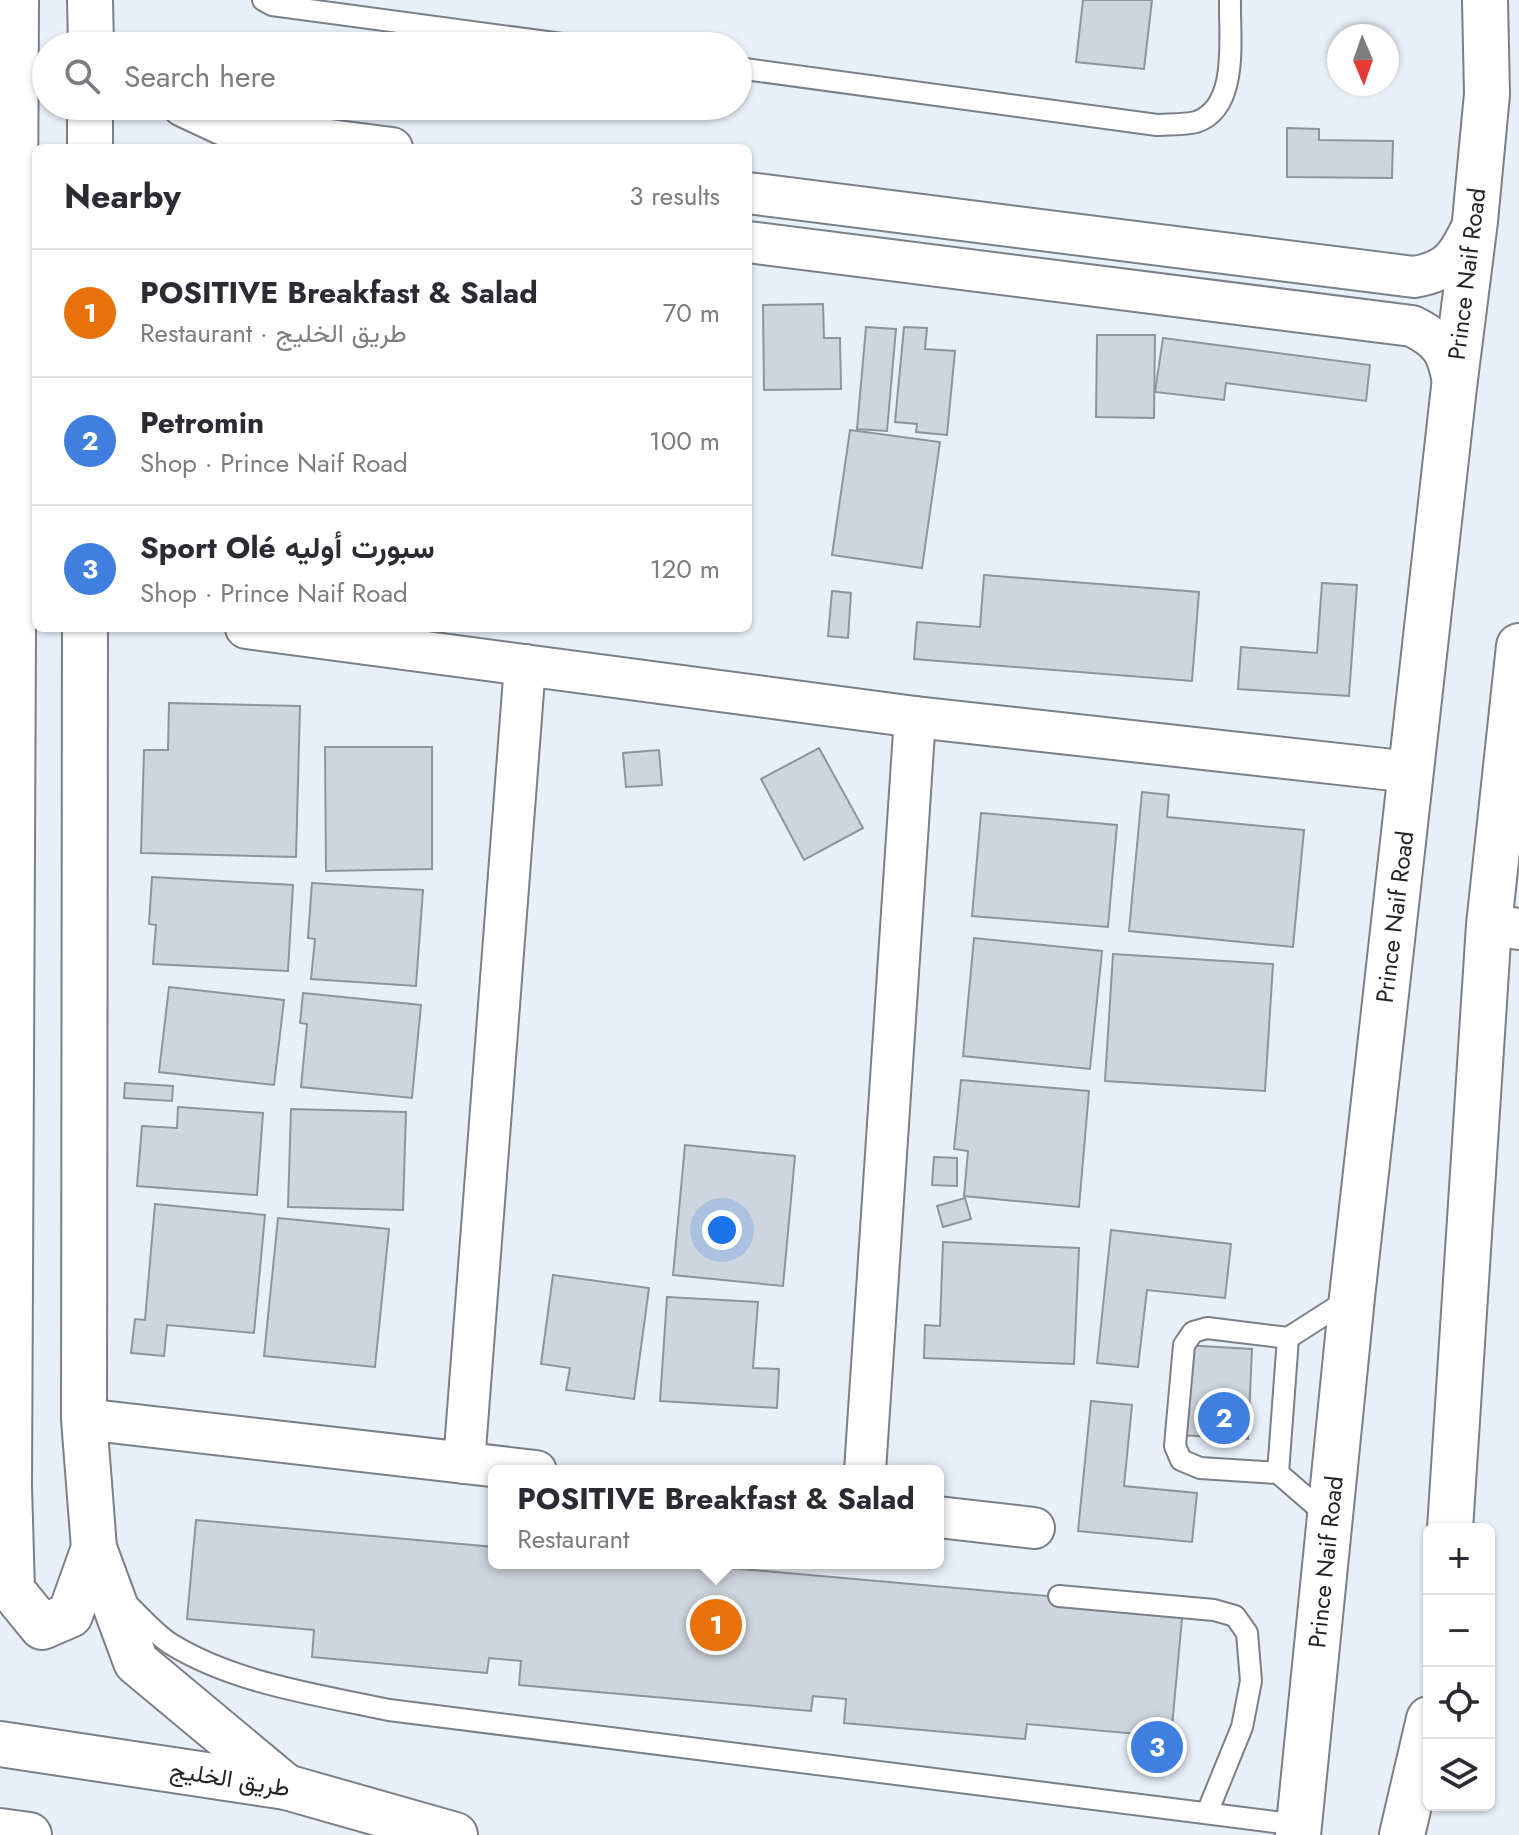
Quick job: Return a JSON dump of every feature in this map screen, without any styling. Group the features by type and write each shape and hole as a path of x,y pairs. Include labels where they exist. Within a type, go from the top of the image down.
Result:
{"main road":[{"path":"16,0 25,601 4,1491 12,1590 42,1627 70,1615 101,1566"},
{"path":"90,0 91,32"},
{"name":"Prince Naif Road","path":"1299,1830 1352,1297 1475,221 1487,94 1485,0"},
{"path":"90,120 90,144"},
{"path":"85,632 84,1419 101,1566 136,1662 286,1787"},
{"path":"1451,1523 1504,927 1519,646"},
{"path":"1402,1835 1424,1739"},
{"name":"طريق الخليج","path":"0,1744 286,1787 455,1835"},
{"path":"1426,1835 1428,1811"},
{"path":"0,1831 29,1835"}],"street":[{"path":"213,120 228,127 361,144"},
{"path":"752,194 1414,277 1434,274 1453,260 1475,221"},
{"path":"752,243 1412,326 1431,335 1443,348 1454,387"},
{"path":"276,632 915,717 1411,772"},
{"path":"464,1463 525,665"},
{"path":"865,1465 915,717"},
{"path":"84,1419 488,1466"},
{"path":"944,1518 1034,1528"}],"lane":[{"path":"263,0 272,5 473,32"},
{"path":"752,70 1157,125 1197,122 1217,107 1229,79 1230,0"},
{"path":"1330,1518 1278,1473 1200,1468 1181,1460 1175,1446 1184,1345 1193,1332 1207,1328 1288,1338 1352,1297"},
{"path":"1278,1473 1288,1338"},
{"path":"101,1566 169,1643 215,1666 295,1690 389,1710 1207,1813 1299,1830"},
{"path":"1059,1596 1214,1610 1235,1616 1247,1633 1251,1681 1242,1727 1207,1813"}],"building":[{"path":"1083,0 1152,0 1144,69 1076,62"},
{"path":"1287,128 1319,129 1319,140 1393,141 1392,178 1287,177"},
{"path":"823,304 824,338 840,338 841,389 764,390 763,305"},
{"path":"866,327 896,329 887,431 857,429"},
{"path":"904,327 927,328 925,349 955,351 947,435 916,432 917,424 895,422"},
{"path":"1097,335 1155,335 1154,418 1096,417"},
{"path":"1163,338 1370,365 1366,401 1226,383 1224,400 1155,392"},
{"path":"850,430 940,442 922,568 832,555"},
{"path":"984,575 1199,592 1192,681 914,659 917,622 980,627"},
{"path":"1322,583 1357,585 1349,696 1238,689 1241,647 1317,653"},
{"path":"832,591 851,593 848,638 828,636"},
{"path":"169,703 300,706 296,857 141,853 144,750 168,750"},
{"path":"325,747 432,747 432,869 326,871"},
{"path":"819,748 863,828 804,860 761,779"},
{"path":"659,750 662,785 626,787 623,753"},
{"path":"1142,792 1169,795 1167,817 1304,830 1293,947 1129,931"},
{"path":"981,813 1117,825 1108,927 972,916"},
{"path":"152,877 293,885 288,971 153,964 156,925 149,924"},
{"path":"312,883 423,890 416,986 311,979 315,939 308,938"},
{"path":"974,938 1102,951 1090,1069 963,1056"},
{"path":"1113,954 1273,964 1265,1091 1105,1081"},
{"path":"169,987 284,1000 274,1085 159,1072"},
{"path":"303,993 421,1005 412,1098 301,1087 307,1024 300,1023"},
{"path":"961,1080 1089,1091 1079,1207 964,1196 968,1151 954,1149"},
{"path":"125,1083 173,1086 172,1101 124,1098"},
{"path":"178,1107 263,1113 257,1195 137,1186 142,1126 177,1128"},
{"path":"291,1109 406,1112 403,1210 288,1207"},
{"path":"685,1145 795,1156 783,1286 673,1275"},
{"path":"934,1157 957,1158 957,1186 932,1185"},
{"path":"965,1198 971,1219 943,1227 937,1206"},
{"path":"155,1204 265,1215 254,1333 167,1325 164,1356 131,1353 135,1319 145,1320"},
{"path":"278,1218 389,1229 375,1367 264,1356"},
{"path":"1111,1230 1231,1244 1225,1298 1147,1290 1138,1367 1097,1363"},
{"path":"943,1242 1079,1248 1074,1364 924,1358 925,1325 940,1326"},
{"path":"553,1275 649,1288 634,1399 566,1390 570,1368 541,1364"},
{"path":"667,1297 758,1302 753,1368 779,1369 777,1408 660,1401"},
{"path":"1184,1345 1252,1349 1248,1439 1179,1435"},
{"path":"1091,1401 1132,1405 1124,1486 1197,1493 1192,1542 1078,1531"},
{"path":"196,1520 488,1546 488,1569 743,1569 1183,1608 1171,1737 1027,1724 1025,1739 844,1723 846,1699 813,1696 811,1711 519,1685 521,1661 489,1658 487,1673 312,1657 314,1630 187,1619"}],"place":[{"name":"Petromin","path":"1224,1418"},
{"name":"POSITIVE Breakfast & Salad","path":"716,1625"},
{"name":"Sport Olé سبورت أوليه","path":"1157,1747"}]}
